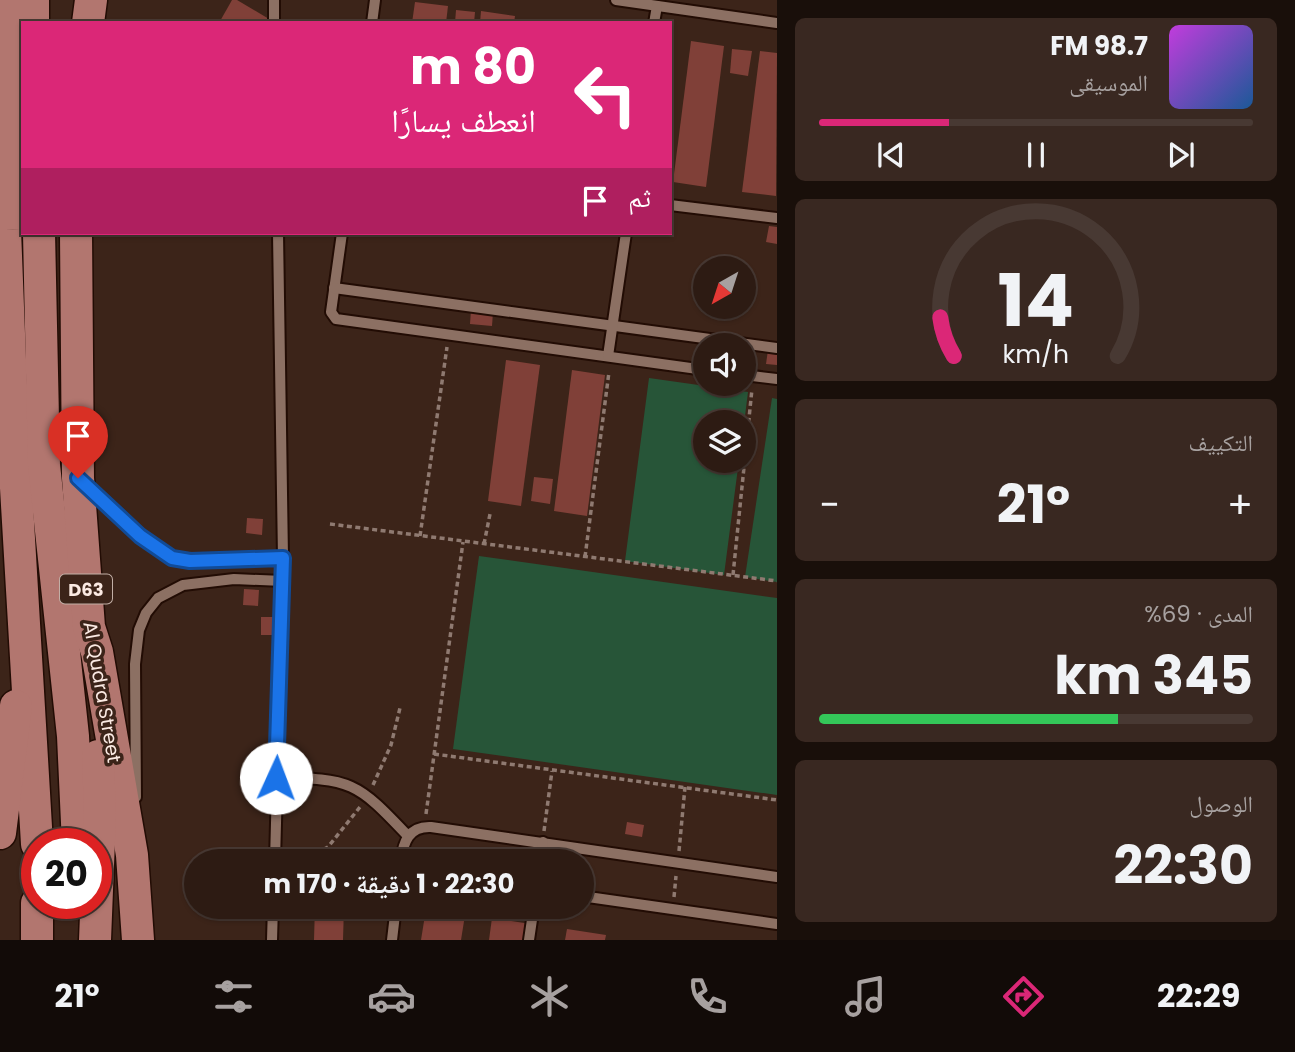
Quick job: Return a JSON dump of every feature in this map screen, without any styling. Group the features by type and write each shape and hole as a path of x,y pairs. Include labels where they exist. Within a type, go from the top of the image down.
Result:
{"main road":[{"path":"3,0 5,230 13,437 36,828"},
{"path":"33,0 33,21"},
{"path":"88,21 90,0"},
{"name":"Al Qudra Street","path":"39,235 44,465 69,701 78,828"},
{"name":"Al Qudra Street","path":"76,235 78,478 89,627 97,652 132,855 138,940"},
{"path":"89,627 100,815 95,940"},
{"path":"0,834 25,639"},
{"path":"37,919 37,940"},
{"path":"80,919 80,940"}],"lane":[{"path":"274,0 274,21"},
{"path":"372,21 375,0"},
{"path":"616,0 777,23"},
{"path":"654,21 657,6"},
{"path":"672,205 777,218"},
{"path":"275,849 283,581 278,235"},
{"path":"342,235 331,312 336,319 693,368"},
{"path":"610,357 626,235"},
{"path":"334,288 777,348"},
{"path":"756,376 777,379"},
{"path":"78,478 140,536 172,558 190,561 283,558"},
{"path":"132,855 136,811 135,664 139,630 146,612 158,598 183,585 234,579 283,581"},
{"path":"276,778 327,780 358,788 379,804 408,836"},
{"path":"403,849 408,836 424,827 777,877"},
{"path":"542,849 543,842"},
{"path":"594,898 777,924"},
{"path":"272,940 273,919"},
{"path":"392,940 394,919"},
{"path":"529,940 532,919"}],"path":[{"path":"420,536 448,335"},
{"path":"585,557 610,357"},
{"path":"733,575 747,396"},
{"path":"484,544 490,514"},
{"path":"330,524 777,582"},
{"path":"424,827 463,542"},
{"path":"434,754 777,800"},
{"path":"543,842 552,771"}],"green space":[{"path":"649,378 693,384 693,396 748,396 746,410 693,410 693,473 737,473 724,575 625,561"},
{"path":"772,398 777,399 777,582 745,577"},
{"path":"479,556 777,598 777,795 453,749"}],"building":[{"path":"232,0 237,0 269,19 268,21 220,21"},
{"path":"415,2 448,6 446,21 412,21"},
{"path":"456,10 475,12 474,21 455,21"},
{"path":"481,11 515,16 514,21 480,21"},
{"path":"691,41 724,46 706,187 673,182"},
{"path":"732,49 752,51 748,76 730,73"},
{"path":"760,51 777,53 776,196 742,192"},
{"path":"769,226 777,227 777,244 766,242"},
{"path":"471,310 493,312 492,326 470,324"},
{"path":"768,350 777,351 777,365 766,364"},
{"path":"506,360 540,365 521,506 488,501"},
{"path":"572,370 605,375 587,516 554,511"},
{"path":"534,477 553,479 550,504 531,501"},
{"path":"247,518 263,519 262,535 246,533"},
{"path":"244,589 259,590 258,606 243,605"},
{"path":"261,617 276,617 275,635 261,635"},
{"path":"627,822 644,825 642,837 625,834"},
{"path":"315,919 344,919 343,940 314,940"},
{"path":"424,919 464,919 461,940 421,940"},
{"path":"492,919 531,924 528,940 489,940"},
{"path":"567,929 606,935 605,940 565,940"}],"route":[{"path":"78,478 140,536 172,558 190,561 283,558 276,778"}]}
